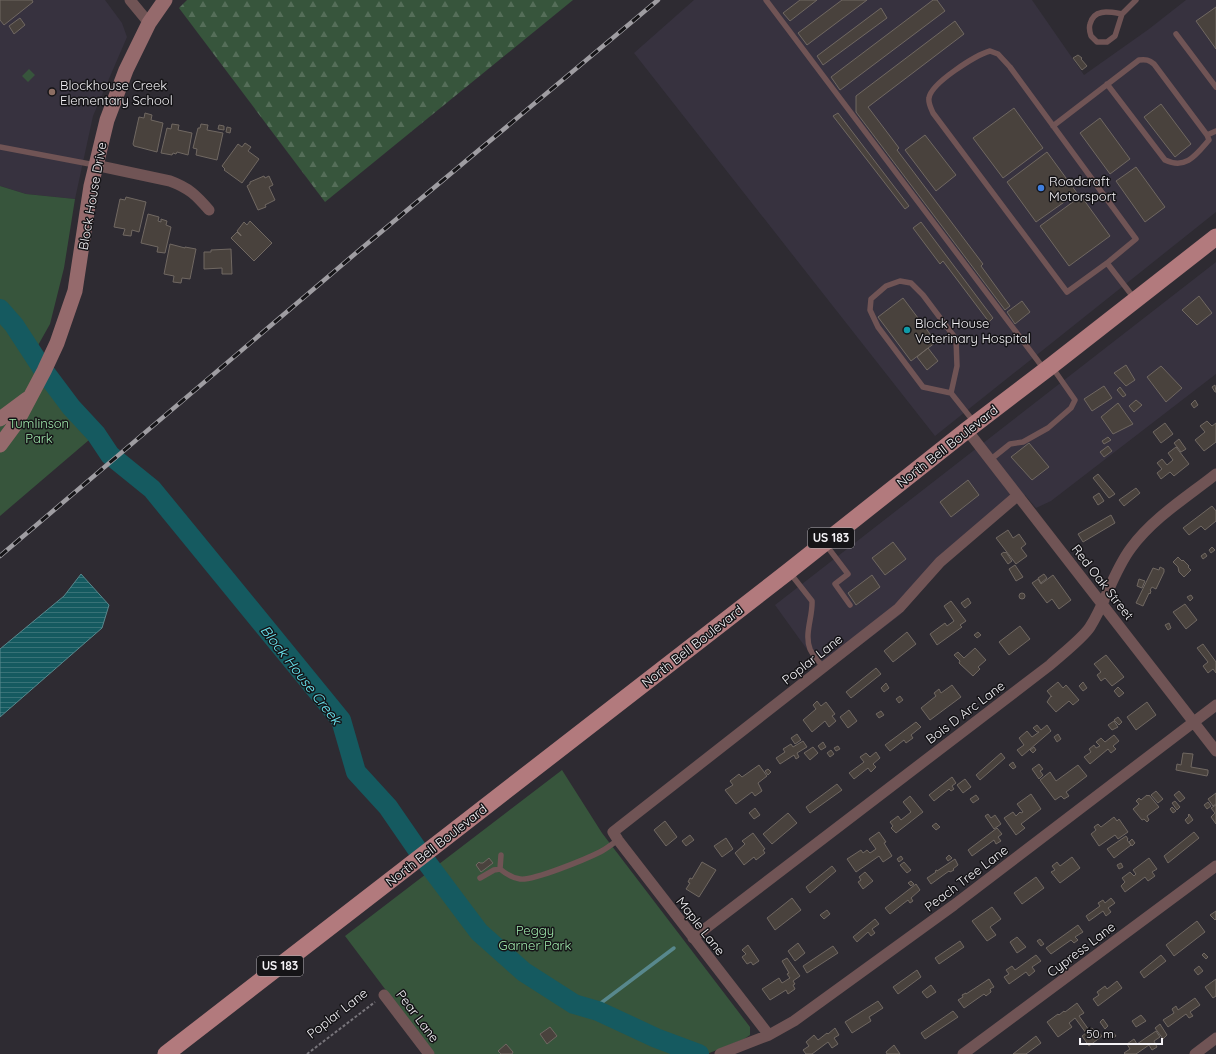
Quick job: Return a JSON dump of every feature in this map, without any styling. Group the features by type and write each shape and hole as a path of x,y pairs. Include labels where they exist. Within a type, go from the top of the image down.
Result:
{"main road":[{"name":"North Bell Boulevard","path":"166,1054 789,571 971,427 1216,237"}],"street":[{"path":"130,0 149,23"},
{"name":"Block House Drive","path":"0,446 17,422 57,343 75,291 91,186 107,120 123,77 149,23 165,0"},
{"path":"95,165 178,184 192,191 209,210"},
{"name":"Block House Drive","path":"0,419 30,396"},
{"name":"Red Oak Street","path":"971,427 990,460 1017,496 1103,604 1216,752"},
{"name":"Bois D Arc Lane","path":"693,938 1050,665 1089,629 1103,604 1121,564 1130,549 1143,533 1163,515 1216,474"},
{"name":"Poplar Lane","path":"616,836 898,608 940,562 1017,496"},
{"name":"Peach Tree Lane","path":"720,1054 769,1035 794,1022 954,905 1216,705"},
{"name":"Maple Lane","path":"616,836 769,1035"},
{"name":"Cypress Lane","path":"963,1054 1216,866"},
{"name":"Pear Lane","path":"384,995 429,1054"},
{"path":"1195,1054 1216,1038"}],"lane":[{"path":"766,0 1048,368 1075,400 1071,408 1048,428 1023,442 1010,444 990,460"},
{"path":"1122,14 1105,11 1094,16 1089,24 1091,36 1097,42 1107,42 1115,36 1122,14 1136,0"},
{"path":"1176,34 1216,87"},
{"path":"990,51 998,54 1010,67 1136,240 1107,263 1067,292 933,113 929,98 931,92 938,83 975,57 990,51"},
{"path":"1053,126 1107,84 1139,60 1144,59 1150,61 1163,76 1207,135 1209,140 1189,161 1179,164 1165,160 1107,84"},
{"path":"1207,135 1216,131"},
{"path":"0,147 95,165"},
{"path":"1107,263 1135,300"},
{"path":"951,393 923,387 878,327 870,310 871,299 886,286 900,281 911,283 923,295 956,338 957,366 951,393 971,427"},
{"path":"824,543 848,574 835,584 850,605"},
{"path":"789,571 812,601 809,631 810,649 824,668"},
{"path":"480,878 494,870 500,869 509,876 520,879 531,878 594,854 616,836"},
{"path":"500,869 501,855"}],"path":[{"name":"Poplar Lane","path":"307,1054 384,995"}],"shaded area":[{"name":"Blockhouse Creek Elementary School","path":"0,0 105,0 122,23 127,37 93,116 75,199 26,194 0,186"},
{"path":"694,0 1032,0 1084,75 1149,29 1186,0 1216,0 1216,212 935,436 634,53"},
{"path":"1216,262 1216,374 1051,501 1036,508 1025,495 944,565 900,615 824,673 775,605"}],"green space":[{"path":"187,0 573,0 325,202 179,8"},
{"path":"29,69 35,75 28,82 22,76"},
{"name":"Tumlinson Park","path":"0,186 26,194 75,199 64,268 50,324 32,356 71,407 96,434 0,516"},
{"name":"Peggy Garner Park","path":"562,770 602,833 750,1027 750,1035 744,1039 707,1054 434,1054 345,936"}],"water":[{"path":"81,574 109,605 102,628 0,717 0,649 64,596"}],"building":[{"path":"0,0 32,0 33,2 4,25 0,20"},
{"path":"800,0 817,0 790,21 783,13"},
{"path":"842,0 867,0 807,45 798,33"},
{"path":"933,0 937,0 945,11 840,90 831,77"},
{"path":"1216,7 1216,49 1196,21"},
{"path":"881,8 887,18 823,65 817,56"},
{"path":"20,18 25,25 14,34 9,26"},
{"path":"955,21 964,34 868,107 899,148 897,150 983,264 981,266 1010,306 1005,310 856,112 856,96"},
{"path":"1078,55 1087,66 1082,70 1073,58"},
{"path":"1161,104 1191,144 1175,157 1144,117"},
{"path":"1014,108 1043,148 1003,178 973,138"},
{"path":"145,113 152,115 151,120 163,123 157,152 134,146 133,144 139,117 144,118"},
{"path":"838,113 909,206 905,209 833,116"},
{"path":"1100,118 1130,159 1110,174 1080,133"},
{"path":"172,124 179,125 178,130 192,133 188,155 177,152 176,154 173,153 172,155 161,153 167,128 171,129"},
{"path":"201,124 208,125 207,130 223,133 217,160 196,155 197,149 193,148 198,128 200,128"},
{"path":"219,125 224,126 224,130 218,129"},
{"path":"227,127 231,128 230,133 226,132"},
{"path":"925,135 956,175 936,191 905,150"},
{"path":"245,143 251,147 248,151 259,159 242,183 224,170 225,169 222,166 238,144 242,147"},
{"path":"1047,152 1077,193 1036,222 1007,182"},
{"path":"1136,167 1165,207 1145,222 1116,181"},
{"path":"264,176 265,178 269,176 273,185 269,187 275,200 265,205 266,207 258,210 247,186 250,182"},
{"path":"1081,196 1110,236 1069,266 1040,226"},
{"path":"126,197 146,202 139,232 132,230 131,236 123,235 125,229 114,227 120,199 125,200"},
{"path":"148,214 159,217 158,221 161,222 161,219 167,221 166,225 171,227 165,253 157,252 158,247 141,243"},
{"path":"250,221 272,243 254,261 231,238 237,232 241,236 237,231 244,222 247,225"},
{"path":"921,222 993,318 989,322 943,261 940,264 913,228"},
{"path":"170,244 196,249 190,279 182,278 181,283 173,282 174,276 164,274"},
{"path":"231,249 232,274 222,274 222,268 204,269 204,252 211,252 211,250"},
{"path":"1199,296 1212,313 1197,325 1182,310"},
{"name":"Block House Veterinary Hospital","path":"903,298 936,342 911,361 878,317"},
{"path":"1022,301 1030,312 1015,324 1007,312"},
{"path":"928,348 938,361 927,370 917,357"},
{"path":"1126,365 1135,380 1126,386 1114,373"},
{"path":"1161,366 1182,388 1166,402 1147,377"},
{"path":"1215,385 1216,392 1212,387"},
{"path":"1104,386 1112,398 1092,411 1084,399"},
{"path":"1120,387 1126,395 1123,397 1117,390"},
{"path":"1136,400 1142,405 1134,412 1129,406"},
{"path":"1195,400 1198,405 1194,408 1191,404"},
{"path":"1118,403 1133,424 1113,434 1101,417"},
{"path":"1207,421 1212,426 1216,423 1216,442 1204,451 1195,440 1205,432 1200,426"},
{"path":"1165,423 1173,434 1161,443 1153,432"},
{"path":"1108,437 1111,440 1104,444 1102,441"},
{"path":"1179,439 1186,449 1181,452 1174,443"},
{"path":"1029,443 1049,467 1032,480 1011,457"},
{"path":"1108,446 1112,451 1104,457 1100,452"},
{"path":"1176,447 1189,464 1174,476 1170,472 1161,479 1157,473 1162,469 1157,463 1162,459 1167,465 1173,460 1168,453"},
{"path":"1098,474 1115,494 1109,498 1093,478"},
{"path":"968,480 979,495 951,517 940,502"},
{"path":"1136,488 1140,493 1124,506 1119,500"},
{"path":"1099,493 1104,501 1098,505 1093,497"},
{"path":"1212,506 1216,511 1216,521 1205,530 1201,526 1189,535 1183,528"},
{"path":"1111,515 1115,523 1083,542 1078,534"},
{"path":"1008,530 1013,538 1019,534 1026,544 1021,548 1027,556 1016,564 996,538"},
{"path":"893,542 906,559 885,575 872,558"},
{"path":"1212,547 1215,550 1211,553 1209,550"},
{"path":"1006,552 1012,561 1008,564 1001,554"},
{"path":"1205,553 1207,556 1203,559 1201,556"},
{"path":"1178,557 1189,566 1188,567 1191,570 1184,577 1173,562"},
{"path":"1015,565 1023,577 1016,581 1009,569"},
{"path":"1160,567 1164,569 1164,572 1156,589 1152,587 1143,606 1136,603 1153,568 1159,570"},
{"path":"1044,574 1047,578 1041,583 1038,578"},
{"path":"872,575 880,587 856,605 848,593"},
{"path":"1053,575 1071,600 1059,609 1052,599 1047,603 1032,583 1038,579 1041,584"},
{"path":"1139,579 1145,581 1142,588 1137,586"},
{"path":"1022,593 1025,596 1022,599 1019,596"},
{"path":"1191,595 1193,598 1190,601 1187,597"},
{"path":"968,598 971,603 965,608 961,603"},
{"path":"951,601 966,621 960,625 962,627 937,645 930,634 945,623 947,626 954,621 944,606"},
{"path":"1185,604 1197,620 1186,629 1173,612"},
{"path":"1169,623 1171,628 1168,630 1165,625"},
{"path":"1020,626 1030,639 1009,655 999,642"},
{"path":"907,632 916,644 893,662 884,651"},
{"path":"978,632 981,635 977,638 974,635"},
{"path":"1203,644 1216,662 1216,673 1213,669 1208,673 1203,666 1208,662 1197,648"},
{"path":"975,648 986,660 978,667 980,669 973,676 959,663 960,661 954,655 958,652 964,658"},
{"path":"1106,655 1124,677 1112,686 1105,678 1101,681 1097,675 1101,672 1094,664"},
{"path":"876,668 881,674 851,698 846,692"},
{"path":"1058,682 1063,688 1066,685 1079,700 1073,705 1069,701 1056,712 1047,702 1051,696 1052,697 1047,691"},
{"path":"1083,682 1087,688 1083,691 1079,686"},
{"path":"886,683 889,688 884,692 881,688"},
{"path":"952,685 961,697 930,720 921,708 936,696 934,693 939,689 941,693"},
{"path":"1118,687 1124,693 1119,697 1114,691"},
{"path":"900,696 903,700 899,703 896,699"},
{"path":"817,701 821,706 826,702 835,714 832,716 836,721 829,727 825,721 812,732 803,720 816,709 813,705"},
{"path":"1147,702 1156,715 1136,730 1127,717"},
{"path":"849,710 857,721 848,728 840,717"},
{"path":"881,711 884,715 879,718 876,714"},
{"path":"1118,717 1122,722 1119,725 1114,720"},
{"path":"1114,721 1118,727 1112,730 1108,725"},
{"path":"916,722 921,727 911,735 913,738 906,743 904,740 890,751 885,745"},
{"path":"1037,725 1041,730 1047,725 1051,731 1022,756 1017,750 1024,745 1019,738 1027,731 1032,737 1039,732 1033,728"},
{"path":"797,734 801,740 795,744 791,738"},
{"path":"1058,734 1061,739 1057,742 1054,737"},
{"path":"1114,735 1119,741 1113,746 1116,749 1111,753 1108,749 1090,764 1084,757 1091,752 1089,749 1094,745 1096,748 1100,746 1096,742 1101,738 1105,742"},
{"path":"803,741 807,747 797,753 799,757 796,759 794,755 780,764 776,758 785,752 783,749 791,744 793,747"},
{"path":"823,742 826,747 821,750 818,746"},
{"path":"838,746 840,749 836,751 834,748"},
{"path":"813,747 818,753 810,760 804,753"},
{"path":"1034,747 1036,750 1033,753 1030,750"},
{"path":"831,750 834,754 830,757 827,753"},
{"path":"876,752 880,758 873,764 876,767 871,772 868,768 854,779 849,773 864,762 860,757 866,753 870,757"},
{"path":"1001,753 1005,758 980,780 976,775"},
{"path":"1183,753 1193,754 1191,767 1208,770 1207,776 1176,770 1177,764 1181,765"},
{"path":"1013,762 1016,767 1013,769 1009,765"},
{"path":"1039,764 1043,769 1040,771 1043,775 1039,779 1032,769"},
{"path":"759,765 767,776 758,783 762,791 755,796 752,792 736,804 725,790 733,785 730,781 739,774 742,777"},
{"path":"1078,765 1087,776 1066,792 1069,796 1064,799 1061,796 1055,800 1040,780 1050,772 1056,781"},
{"path":"768,769 771,772 768,775 765,771"},
{"path":"952,777 956,783 952,786 954,789 951,791 949,789 934,801 929,795"},
{"path":"965,779 971,787 963,793 957,785"},
{"path":"837,784 842,790 810,813 806,807"},
{"path":"1156,791 1163,799 1158,803 1151,795"},
{"path":"1179,791 1185,798 1180,802 1174,795"},
{"path":"1216,793 1216,804 1213,806 1208,799"},
{"path":"1031,794 1041,809 1021,824 1025,828 1016,835 1004,818 1013,812 1016,816 1020,812 1023,812 1017,804"},
{"path":"976,795 979,799 973,803 970,799"},
{"path":"1149,795 1159,807 1147,816 1149,820 1147,822 1144,819 1142,820 1133,809 1139,804 1136,801 1139,798 1141,800"},
{"path":"910,796 923,812 896,833 891,828 893,826 890,822 898,816 901,820 911,812 903,802"},
{"path":"1175,801 1180,807 1177,810 1172,803"},
{"path":"1208,802 1211,806 1207,809 1204,805"},
{"path":"1216,805 1216,824 1211,817 1215,813 1211,808"},
{"path":"1172,807 1176,811 1173,813 1170,809"},
{"path":"755,808 760,815 754,819 749,813"},
{"path":"788,813 797,823 772,844 763,834"},
{"path":"988,814 991,818 995,815 1001,824 994,829 985,816"},
{"path":"1189,814 1193,820 1188,824 1185,820"},
{"path":"1114,817 1117,821 1119,819 1128,832 1118,839 1115,835 1099,846 1091,834 1096,830 1094,827 1098,824 1101,827"},
{"path":"665,821 677,837 666,846 654,830"},
{"path":"936,823 940,827 936,830 932,826"},
{"path":"997,828 1002,834 998,837 1001,841 996,844 994,840 972,856 968,850"},
{"path":"879,832 886,842 884,843 892,856 883,862 879,856 856,872 847,859 861,850 863,853 867,850 870,853 876,849 869,839"},
{"path":"1194,832 1199,838 1168,863 1164,856"},
{"path":"753,833 765,849 763,850 765,853 756,860 754,857 744,865 735,853 745,844 742,841"},
{"path":"690,835 694,840 686,846 682,841"},
{"path":"1126,836 1131,845 1114,858 1107,849"},
{"path":"726,838 733,849 722,857 714,846"},
{"path":"1132,839 1135,843 1132,846 1129,842"},
{"path":"949,855 952,858 948,861 946,858"},
{"path":"901,856 903,859 899,862 897,859"},
{"path":"1072,857 1080,868 1060,883 1051,872 1055,870 1052,866 1057,862 1060,866"},
{"path":"489,858 493,863 481,872 476,865 479,862 483,863"},
{"path":"1149,858 1157,869 1152,872 1155,876 1148,881 1145,877 1125,892 1121,886 1125,882 1122,878 1130,872 1134,876 1136,874 1133,870"},
{"path":"955,859 958,865 953,869 954,870 949,871 931,884 927,878 936,872 935,871"},
{"path":"702,862 716,870 699,897 686,889 690,883 688,882 690,878 692,879"},
{"path":"904,862 911,870 907,873 900,865"},
{"path":"1121,863 1123,867 1119,869 1117,865"},
{"path":"832,866 836,871 810,893 806,887"},
{"path":"865,872 873,881 863,889 858,882 861,880 859,877"},
{"path":"1036,877 1044,888 1022,904 1014,893"},
{"path":"911,881 914,884 911,886 908,883"},
{"path":"916,884 920,890 911,898 913,901 910,903 908,900 890,914 885,908"},
{"path":"792,898 801,910 775,930 767,918"},
{"path":"1111,898 1115,903 1108,908 1111,912 1106,916 1103,911 1089,921 1086,916 1100,906 1098,903 1103,900 1105,903"},
{"path":"992,907 1001,919 990,927 996,935 987,941 972,921"},
{"path":"827,910 830,914 824,919 820,915"},
{"path":"1216,911 1216,919 1215,920 1210,915"},
{"path":"875,919 879,924 872,929 875,933 871,936 868,932 857,942 853,937"},
{"path":"1197,921 1205,932 1174,956 1166,945"},
{"path":"1078,925 1083,932 1075,937 1078,940 1074,943 1071,940 1051,954 1046,948"},
{"path":"1017,937 1026,947 1017,953 1010,942"},
{"path":"1040,939 1044,944 1041,946 1037,941"},
{"path":"960,941 964,947 939,964 935,958"},
{"path":"798,943 805,953 795,961 788,951"},
{"path":"748,945 759,961 753,965 751,962 747,964 742,957 746,954 742,950"},
{"path":"833,946 838,953 807,973 803,966"},
{"path":"1204,953 1208,957 1206,959 1202,955"},
{"path":"1036,955 1041,961 1032,967 1035,971 1029,976 1026,972 1009,984 1004,977 1009,974 1006,970 1012,966 1015,970"},
{"path":"1161,955 1166,961 1144,978 1140,972"},
{"path":"787,958 800,976 793,981 795,984 793,985 795,989 788,994 786,990 770,1000 762,989 779,978 782,983 790,978 787,974 789,973 782,961"},
{"path":"1199,966 1203,971 1198,975 1194,970"},
{"path":"917,970 921,977 898,994 893,987"},
{"path":"989,979 994,987 990,989 991,992 986,996 984,994 964,1008 958,1000 963,997 962,995"},
{"path":"1216,979 1216,996 1213,998 1205,987"},
{"path":"1117,981 1122,988 1098,1006 1093,999 1099,995 1097,992 1105,986 1107,989"},
{"path":"931,985 936,992 927,998 922,992"},
{"path":"1195,998 1200,1005 1190,1012 1193,1016 1189,1018 1186,1014 1168,1027 1163,1020 1174,1013 1172,1009 1176,1006 1178,1010"},
{"path":"878,1001 883,1008 869,1017 871,1021 852,1033 845,1022"},
{"path":"1077,1003 1084,1013 1079,1016 1089,1030 1092,1028 1095,1032 1097,1030 1102,1036 1089,1046 1082,1036 1086,1033 1075,1018 1069,1023 1072,1027 1058,1037 1047,1022"},
{"path":"953,1011 958,1017 925,1039 921,1033"},
{"path":"1141,1015 1146,1021 1136,1027 1132,1021"},
{"path":"1103,1019 1108,1026 1105,1029 1100,1022"},
{"path":"1160,1024 1167,1035 1163,1039 1155,1028"},
{"path":"550,1027 557,1036 547,1044 540,1034"},
{"path":"835,1028 839,1035 834,1038 838,1044 832,1048 828,1042 812,1054 806,1054 803,1050 809,1046 806,1042 814,1035 818,1040"},
{"path":"1156,1031 1160,1037 1154,1041 1157,1047 1152,1050 1149,1045 1136,1054 1124,1053 1130,1049 1127,1044 1134,1039 1137,1044"},
{"path":"1113,1032 1116,1036 1112,1039 1109,1035"},
{"path":"1036,1036 1041,1043 1026,1054 1013,1054"},
{"path":"506,1044 513,1052 512,1054 501,1054 498,1051"},
{"path":"894,1045 900,1054 887,1054 886,1052"}],"waterway":[{"name":"Block House Creek","path":"0,309 14,325 44,371 71,407 96,434 110,455 152,489 341,720 356,772 388,807 419,852 479,932 524,972 574,1004 598,1011 656,1038 699,1054"},
{"path":"593,1009 674,948"}],"railway":[{"path":"0,556 356,253 658,0"}],"place":[{"name":"Blockhouse Creek Elementary School","path":"52,92"},
{"name":"Roadcraft Motorsport","path":"1041,188"},
{"name":"Block House Veterinary Hospital","path":"907,330"}]}
